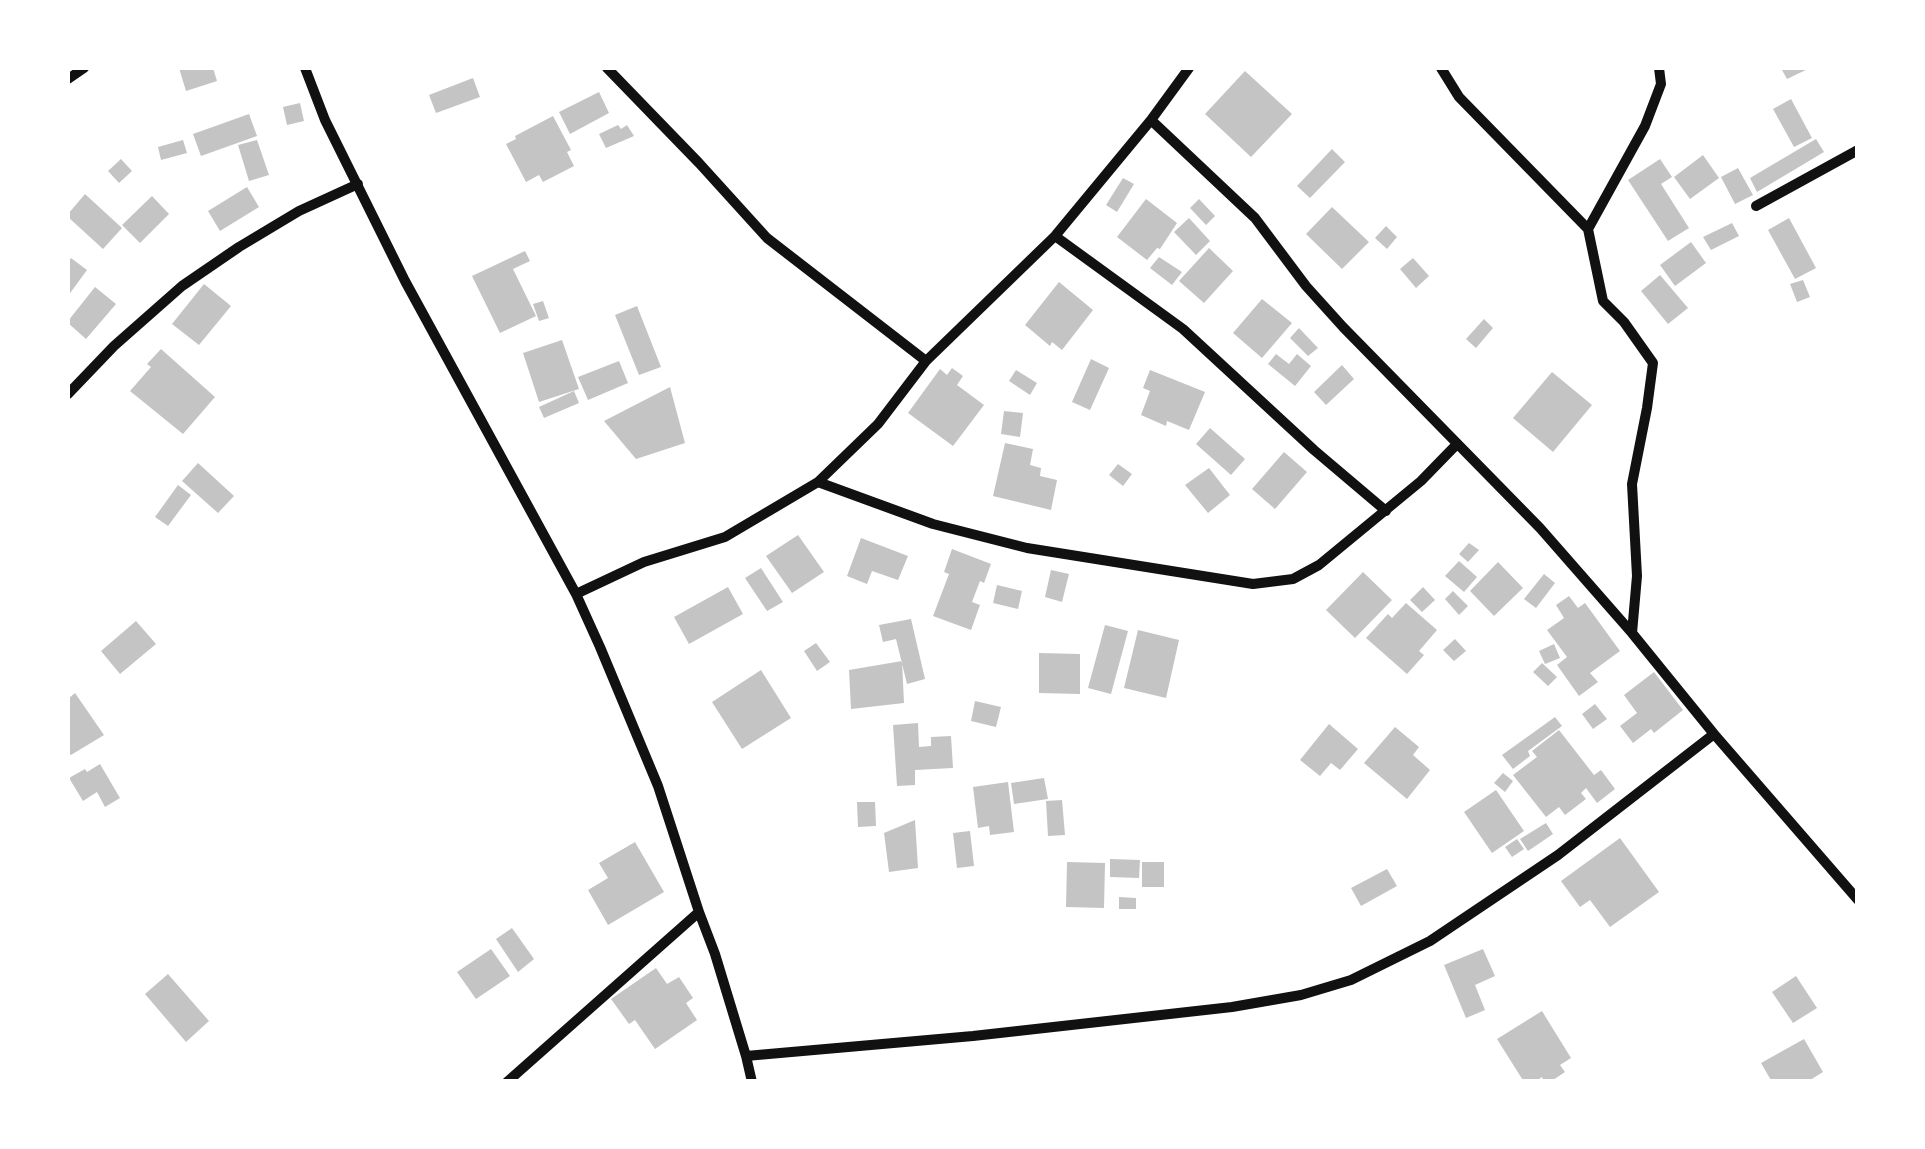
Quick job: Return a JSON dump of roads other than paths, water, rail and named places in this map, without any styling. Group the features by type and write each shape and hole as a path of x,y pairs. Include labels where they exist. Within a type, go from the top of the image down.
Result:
{"street":[{"path":"68,80 84,68"},
{"path":"306,68 324,120 404,281 576,594 658,786 716,954 752,1082"},
{"path":"607,68 767,238 926,361"},
{"path":"576,594 644,562 726,537 818,482 878,424 926,361 1055,236 1152,120 1189,68"},
{"path":"1441,68 1459,97 1588,230 1603,301 1624,322 1653,363 1632,484 1637,576 1632,633"},
{"path":"1588,230 1645,126 1661,84 1658,68"},
{"path":"1152,120 1255,218 1343,328 1540,528 1858,900"},
{"path":"1756,206 1858,150"},
{"path":"68,394 114,346 182,286 299,211 358,184"},
{"path":"1055,236 1182,328 1386,511"},
{"path":"818,482 933,524 1027,548 1253,584 1293,579 1319,565 1386,511 1457,444"},
{"path":"746,1056 1232,1007 1301,996 1351,980 1430,941 1558,855 1714,734"},
{"path":"507,1082 699,912"}]}
